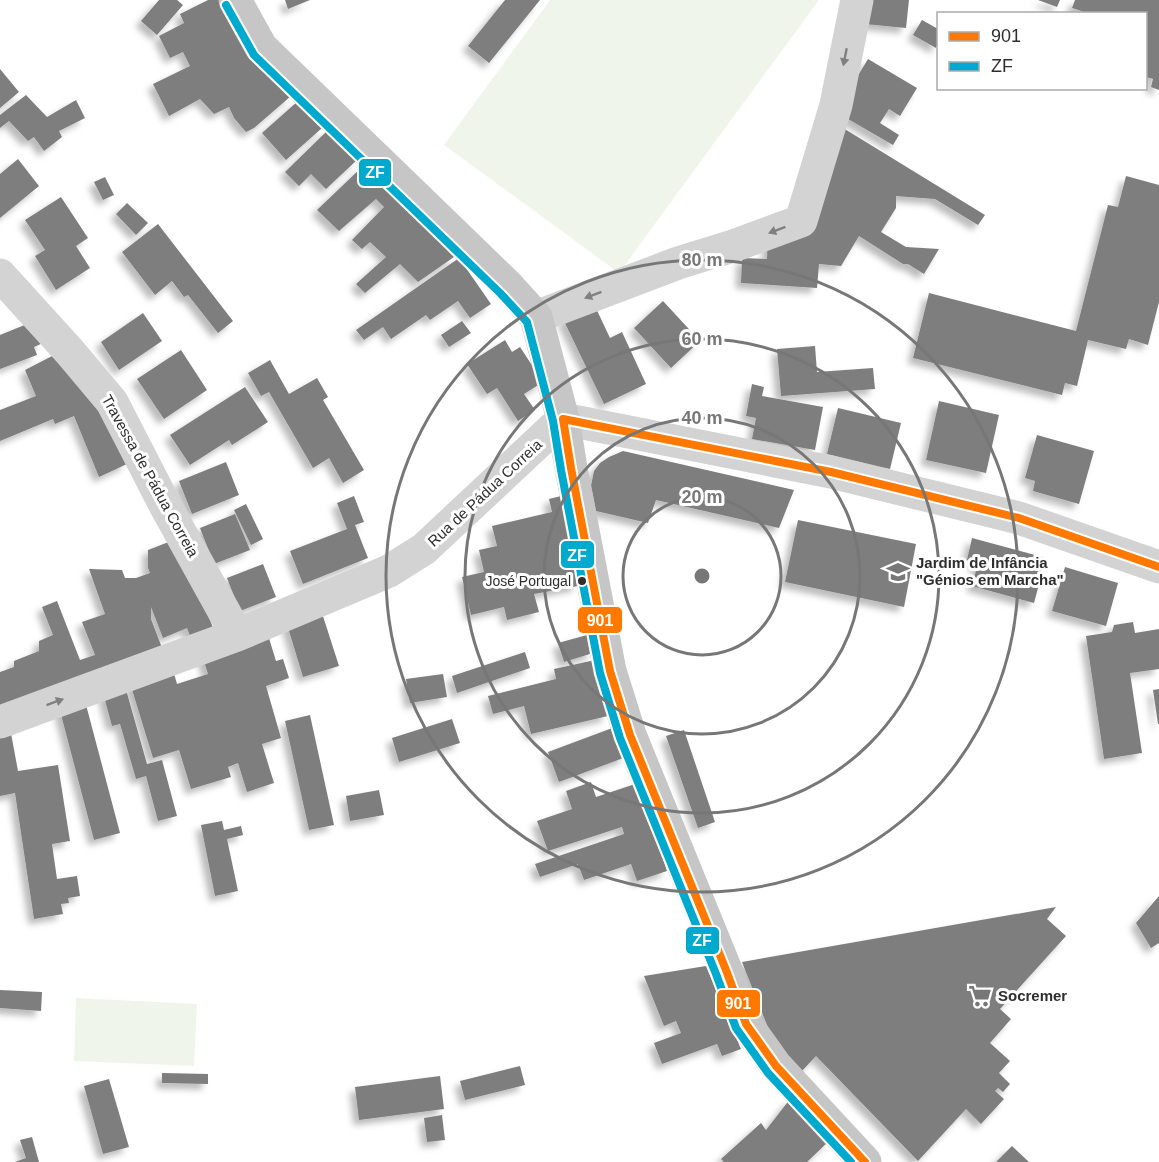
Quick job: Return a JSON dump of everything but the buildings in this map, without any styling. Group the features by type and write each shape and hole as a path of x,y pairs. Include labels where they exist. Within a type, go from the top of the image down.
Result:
{"main road":[{"path":"235,0 261,47 508,286 536,317 563,419 610,671 630,735 746,1024 776,1066 865,1162"}],"street":[{"path":"536,317 678,263 801,221 836,105 856,0"},
{"name":"Travessa de Pádua Correia","path":"0,274 112,402 165,505 237,634"},
{"path":"563,419 831,471 1019,518 1159,567"},
{"name":"Rua de Pádua Correia","path":"0,722 237,634 389,571 424,549 563,419"}],"shaded area":[{"path":"550,0 819,0 619,273 444,145"},
{"path":"76,998 197,1004 194,1066 74,1061"}],"transit line":[{"name":"ZF","path":"226,5 254,55 500,293 527,322 553,421 600,673 620,738 736,1028 768,1073 851,1162"},
{"name":"901","path":"563,419 610,671 630,735 746,1024 776,1066 865,1162"},
{"name":"901","path":"563,419 831,472 1019,518 1159,567"}],"place":[{"name":"Jardim de Infância \"Génios em Marcha\"","path":"898,572"},
{"name":"José Portugal","path":"582,581"},
{"name":"Socremer","path":"980,996"}]}
